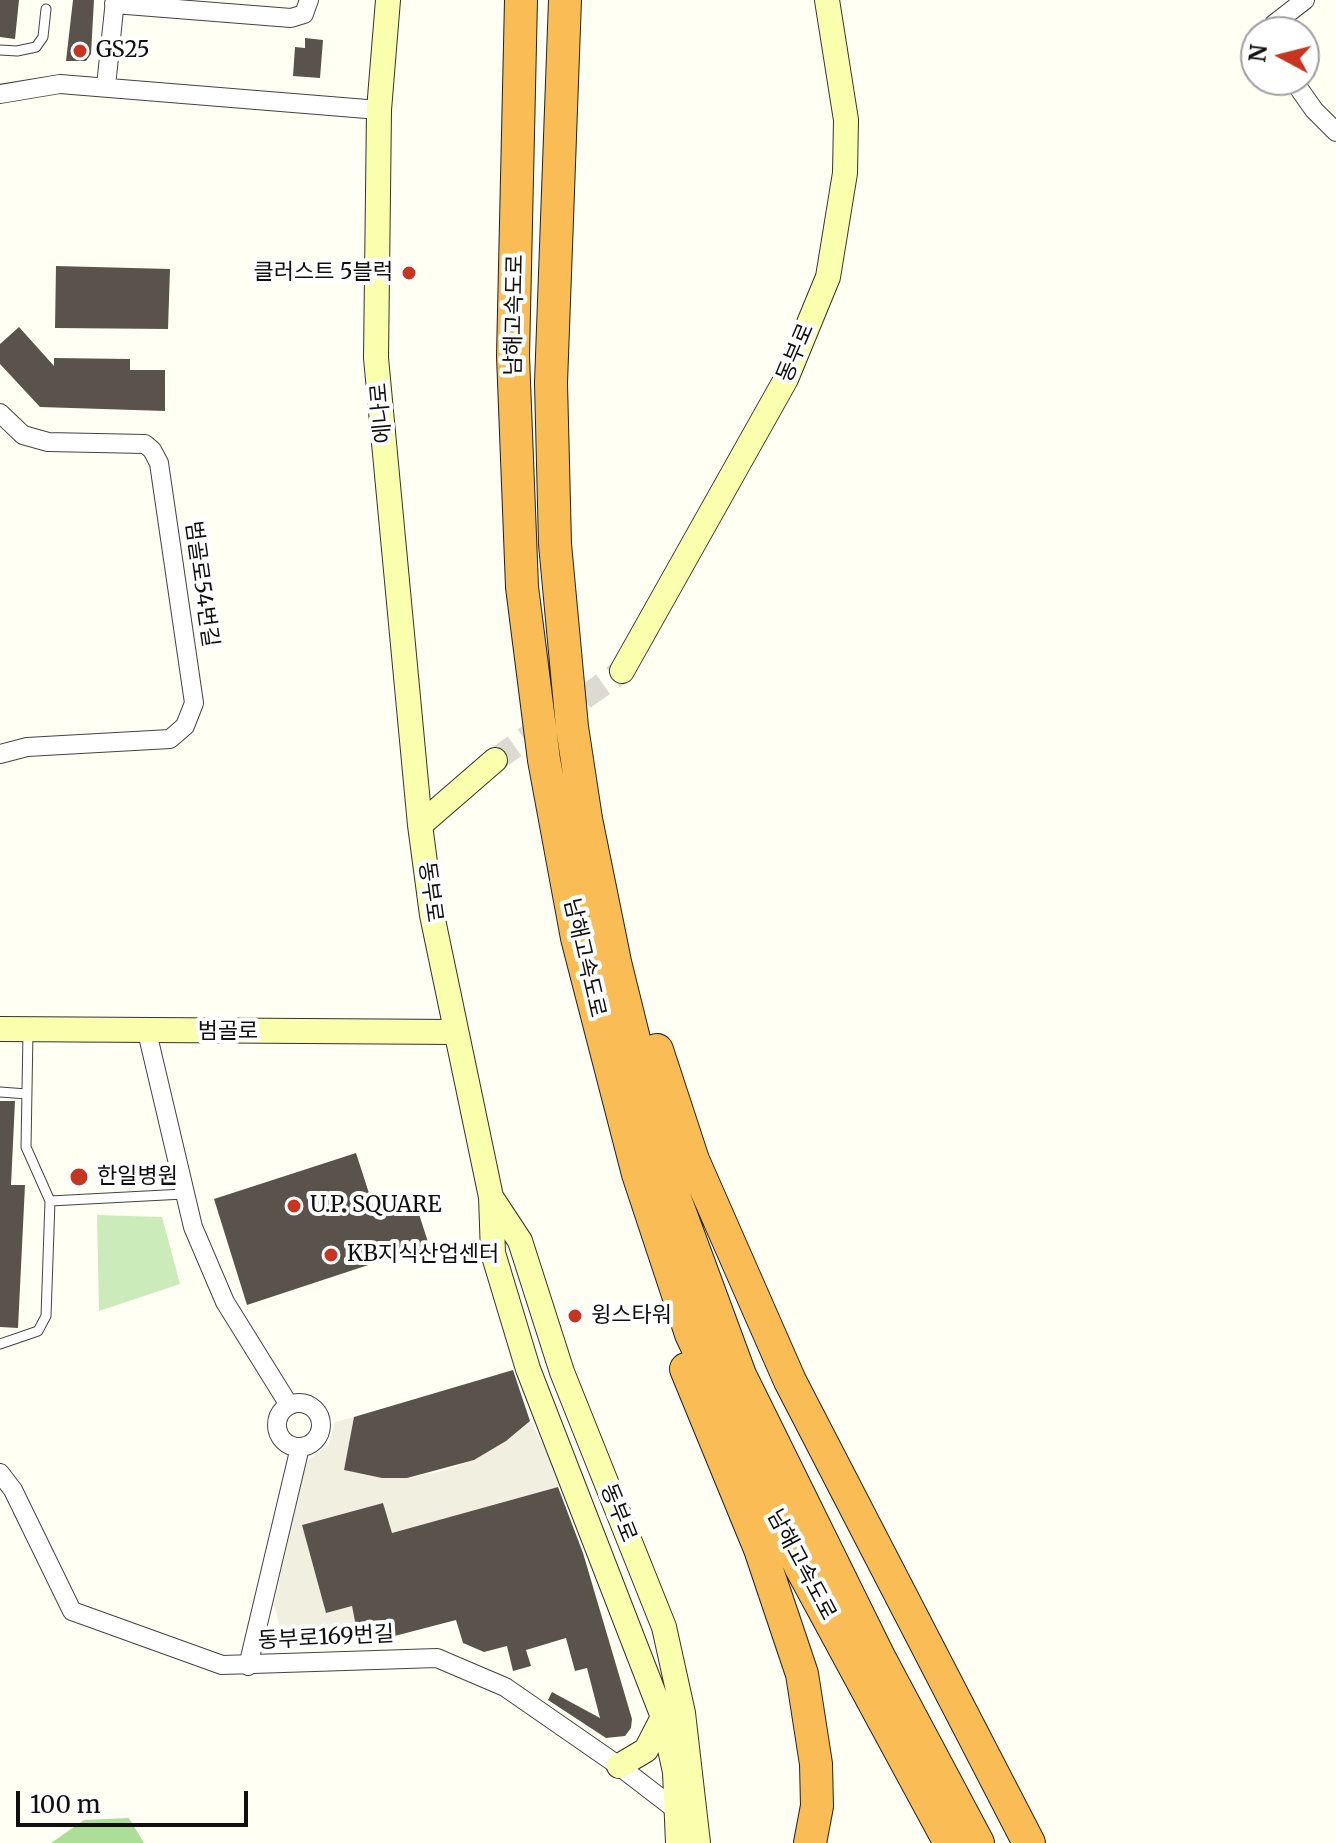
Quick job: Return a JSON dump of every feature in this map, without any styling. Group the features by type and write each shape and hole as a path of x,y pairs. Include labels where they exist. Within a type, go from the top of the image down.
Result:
{"highway":[{"name":"남해고속도로","path":"521,0 513,356 522,587 544,760 577,938 638,1174 691,1334 801,1568 950,1843"},
{"name":"남해고속도로","path":"565,0 551,383 555,544 572,727 586,819 615,962 670,1185 740,1375 879,1657 978,1843"},
{"path":"586,819 615,876 659,1058 693,1160 790,1381 1029,1843"},
{"path":"691,1334 685,1372 760,1549 802,1674 816,1764 817,1806 810,1843"},
{"path":"950,1690 1043,1843"}],"street":[{"path":"106,86 114,2 291,18 304,14 309,0"},
{"name":"에나로","path":"388,0 379,110 376,358 420,825"},
{"name":"동부로","path":"622,671 786,379 828,277 845,173 846,120 827,0"},
{"path":"1284,16 1305,0"},
{"path":"0,94 60,84 379,110"},
{"path":"1304,96 1336,132"},
{"name":"범골로54번길","path":"0,413 23,435 48,442 145,444 152,450 159,463 194,703 185,726 170,739 27,747"},
{"path":"0,740 27,747"},
{"path":"0,754 27,747"},
{"path":"420,825 495,760"},
{"name":"동부로","path":"420,825 432,915 491,1197 493,1253 528,1369 663,1717 675,1772 678,1843"},
{"name":"범골로","path":"0,1029 456,1032"},
{"path":"147,1032 193,1227 225,1302 289,1405"},
{"name":"동부로","path":"491,1197 520,1241 562,1372 664,1627 683,1713 697,1835"},
{"path":"289,1405 310,1405 322,1423 314,1442 300,1447 286,1443 278,1431 279,1416 289,1405"},
{"path":"248,1666 300,1447"},
{"name":"동부로169번길","path":"0,1473 13,1490 72,1611 222,1665 437,1658 505,1687 619,1766 677,1811 697,1835"},
{"path":"619,1766 646,1750 657,1734 663,1717"}],"lane":[{"path":"0,50 17,51 36,47 43,37 46,9"},
{"path":"0,1344 38,1331 46,1316 50,1201 26,1147 28,1030"},
{"path":"0,1092 27,1094"},
{"path":"50,1201 184,1194"}],"green space":[{"path":"97,1215 162,1217 180,1284 99,1311"},
{"path":"129,1818 144,1843 51,1843 84,1820"}],"shaded area":[{"path":"354,1417 344,1470 382,1478 407,1478 442,1471 474,1460 530,1421 565,1485 392,1533 383,1503 302,1525 326,1613 352,1606 359,1642 302,1639 282,1634 274,1604 306,1462 329,1444 335,1422"}],"building":[{"path":"0,0 19,0 15,39 0,37"},
{"path":"73,0 94,0 91,54 86,61 66,61"},
{"path":"305,38 323,40 320,78 293,76 295,47 305,48"},
{"path":"56,266 170,269 168,329 55,328"},
{"path":"19,327 54,366 54,358 130,359 130,370 165,370 165,411 40,407 0,364 0,344"},
{"path":"0,1101 15,1101 11,1185 25,1185 18,1328 0,1327"},
{"path":"356,1153 377,1218 416,1205 429,1245 247,1305 214,1199"},
{"path":"513,1370 530,1421 506,1441 474,1460 407,1478 382,1478 344,1470 354,1417"},
{"path":"558,1487 583,1553 632,1719 631,1728 625,1736 606,1738 548,1700 552,1692 600,1718 587,1668 575,1671 566,1638 526,1650 531,1666 513,1671 507,1646 484,1652 463,1643 456,1620 359,1642 352,1606 326,1613 302,1525 383,1503 392,1533"}],"tunnel":[{"path":"495,760 622,671"}],"place":[{"name":"GS25","path":"80,51"},
{"name":"클러스트 5블럭","path":"409,273"},
{"name":"한일병원","path":"79,1177"},
{"name":"U.P. SQUARE","path":"294,1206"},
{"name":"KB지식산업센터","path":"331,1255"},
{"name":"윙스타워","path":"575,1316"}]}
